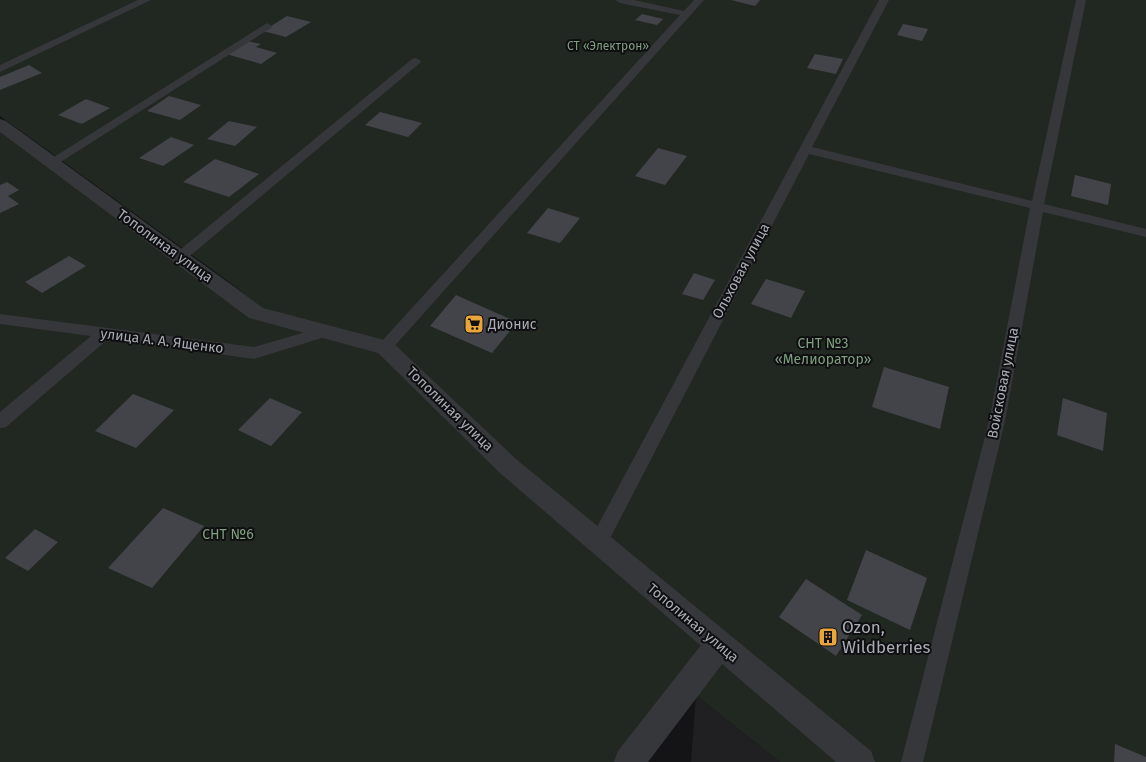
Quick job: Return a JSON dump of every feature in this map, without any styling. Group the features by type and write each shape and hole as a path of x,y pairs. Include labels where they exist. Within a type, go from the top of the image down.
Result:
{"street":[{"name":"Тополиная улица","path":"0,124 256,313 322,332 385,346 508,466 719,645 860,762"},
{"path":"629,762 719,645"}],"lane":[{"path":"0,70 146,0"},
{"path":"620,0 687,14"},
{"path":"385,346 699,0"},
{"name":"Ольховая улица","path":"598,542 884,0"},
{"name":"Войсковая улица","path":"912,762 997,421 1036,207 1081,0"},
{"path":"52,162 267,26"},
{"path":"180,257 416,61"},
{"path":"805,149 1146,233"},
{"name":"улица А. А. Ященко","path":"0,320 254,353 322,332"},
{"path":"0,422 105,333"}],"shaded area":[{"path":"696,695 780,762 691,762"}],"green space":[{"name":"СНТ №3 «Мелиоратор»","path":"0,0 1146,0 1146,762 780,762 696,695 647,762 0,762 0,126 246,294 0,116"}],"building":[{"path":"731,0 760,0 755,6"},
{"path":"642,14 663,19 657,25 635,20"},
{"path":"287,16 311,22 286,37 263,31"},
{"path":"903,24 928,29 922,41 897,35"},
{"path":"247,41 261,44 256,47 277,53 261,64 226,54"},
{"path":"815,54 843,59 836,74 807,68"},
{"path":"29,65 42,73 0,90 0,77"},
{"path":"169,96 201,105 180,120 147,111"},
{"path":"86,99 110,108 82,124 58,115"},
{"path":"380,112 422,123 408,137 365,125"},
{"path":"229,121 257,127 235,146 207,139"},
{"path":"171,137 194,145 163,166 139,158"},
{"path":"658,148 687,156 665,185 635,176"},
{"path":"215,159 259,174 229,197 183,182"},
{"path":"1075,175 1111,184 1108,205 1071,196"},
{"path":"7,182 19,190 8,196 19,204 0,213 0,185"},
{"path":"548,208 580,218 560,243 527,233"},
{"path":"69,256 86,266 42,293 25,282"},
{"path":"694,273 715,280 703,300 682,294"},
{"path":"766,279 805,291 791,318 751,304"},
{"name":"Дионис","path":"456,295 517,322 492,353 430,326"},
{"path":"884,367 949,387 940,429 872,407"},
{"path":"133,394 174,410 136,448 95,431"},
{"path":"270,398 302,412 271,446 238,430"},
{"path":"1063,398 1107,413 1103,451 1057,435"},
{"path":"163,508 204,526 152,588 108,568"},
{"path":"35,529 58,542 28,571 5,558"},
{"path":"866,550 927,578 910,630 847,600"},
{"name":"Ozon, Wildberries","path":"806,579 862,615 836,656 779,617"},
{"path":"1115,744 1146,757 1146,762 1114,762"}],"place":[{"name":"Дионис","path":"474,324"},
{"name":"Ozon, Wildberries","path":"828,637"}],"park label":[{"name":"СТ «Электрон»","path":"608,46"},
{"name":"СНТ №6","path":"228,534"}]}
